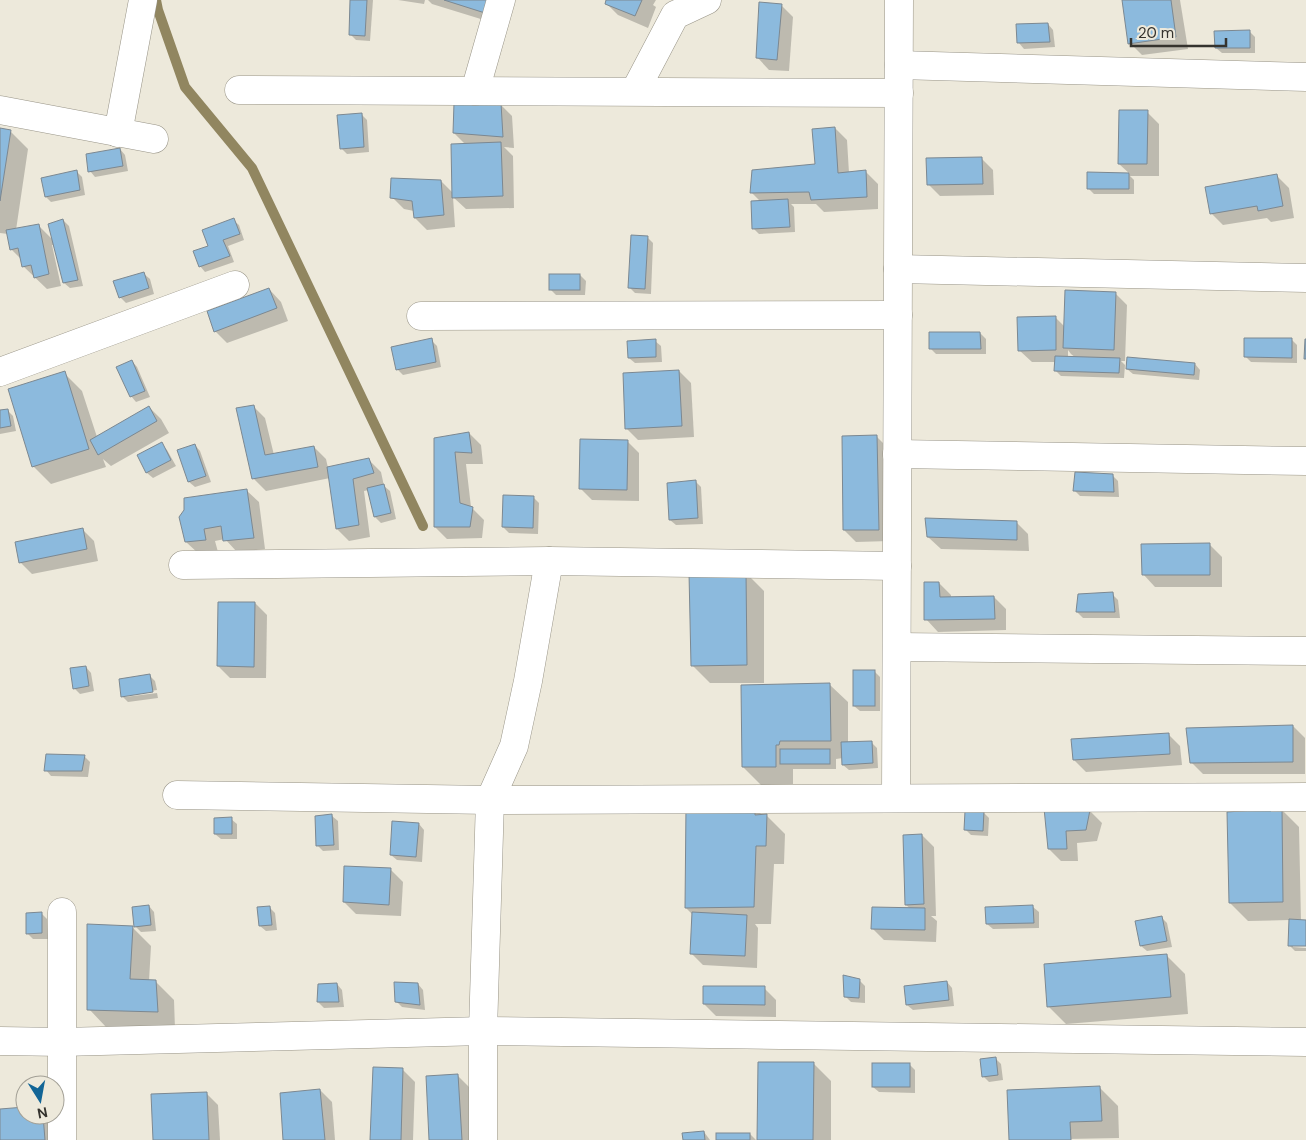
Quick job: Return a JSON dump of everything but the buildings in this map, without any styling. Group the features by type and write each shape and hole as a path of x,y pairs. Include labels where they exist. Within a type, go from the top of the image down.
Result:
{"street":[{"path":"118,132 143,0"},
{"path":"475,91 500,0"},
{"path":"635,92 675,15 707,0"},
{"path":"896,798 899,0"},
{"path":"899,65 1306,77"},
{"path":"239,90 899,93"},
{"path":"0,110 154,140"},
{"path":"898,269 1306,278"},
{"path":"0,372 235,285"},
{"path":"421,316 898,315"},
{"path":"0,354 33,360"},
{"path":"897,454 1306,461"},
{"path":"183,565 549,561 897,566"},
{"path":"483,1140 483,1031 490,800 514,746 528,681 549,561"},
{"path":"897,647 1306,651"},
{"path":"177,795 490,800 1306,796"},
{"path":"62,912 62,1140"},
{"path":"0,1041 62,1042 483,1031 1306,1042"}],"waterway":[{"path":"156,0 185,87 252,168 423,526"}]}
